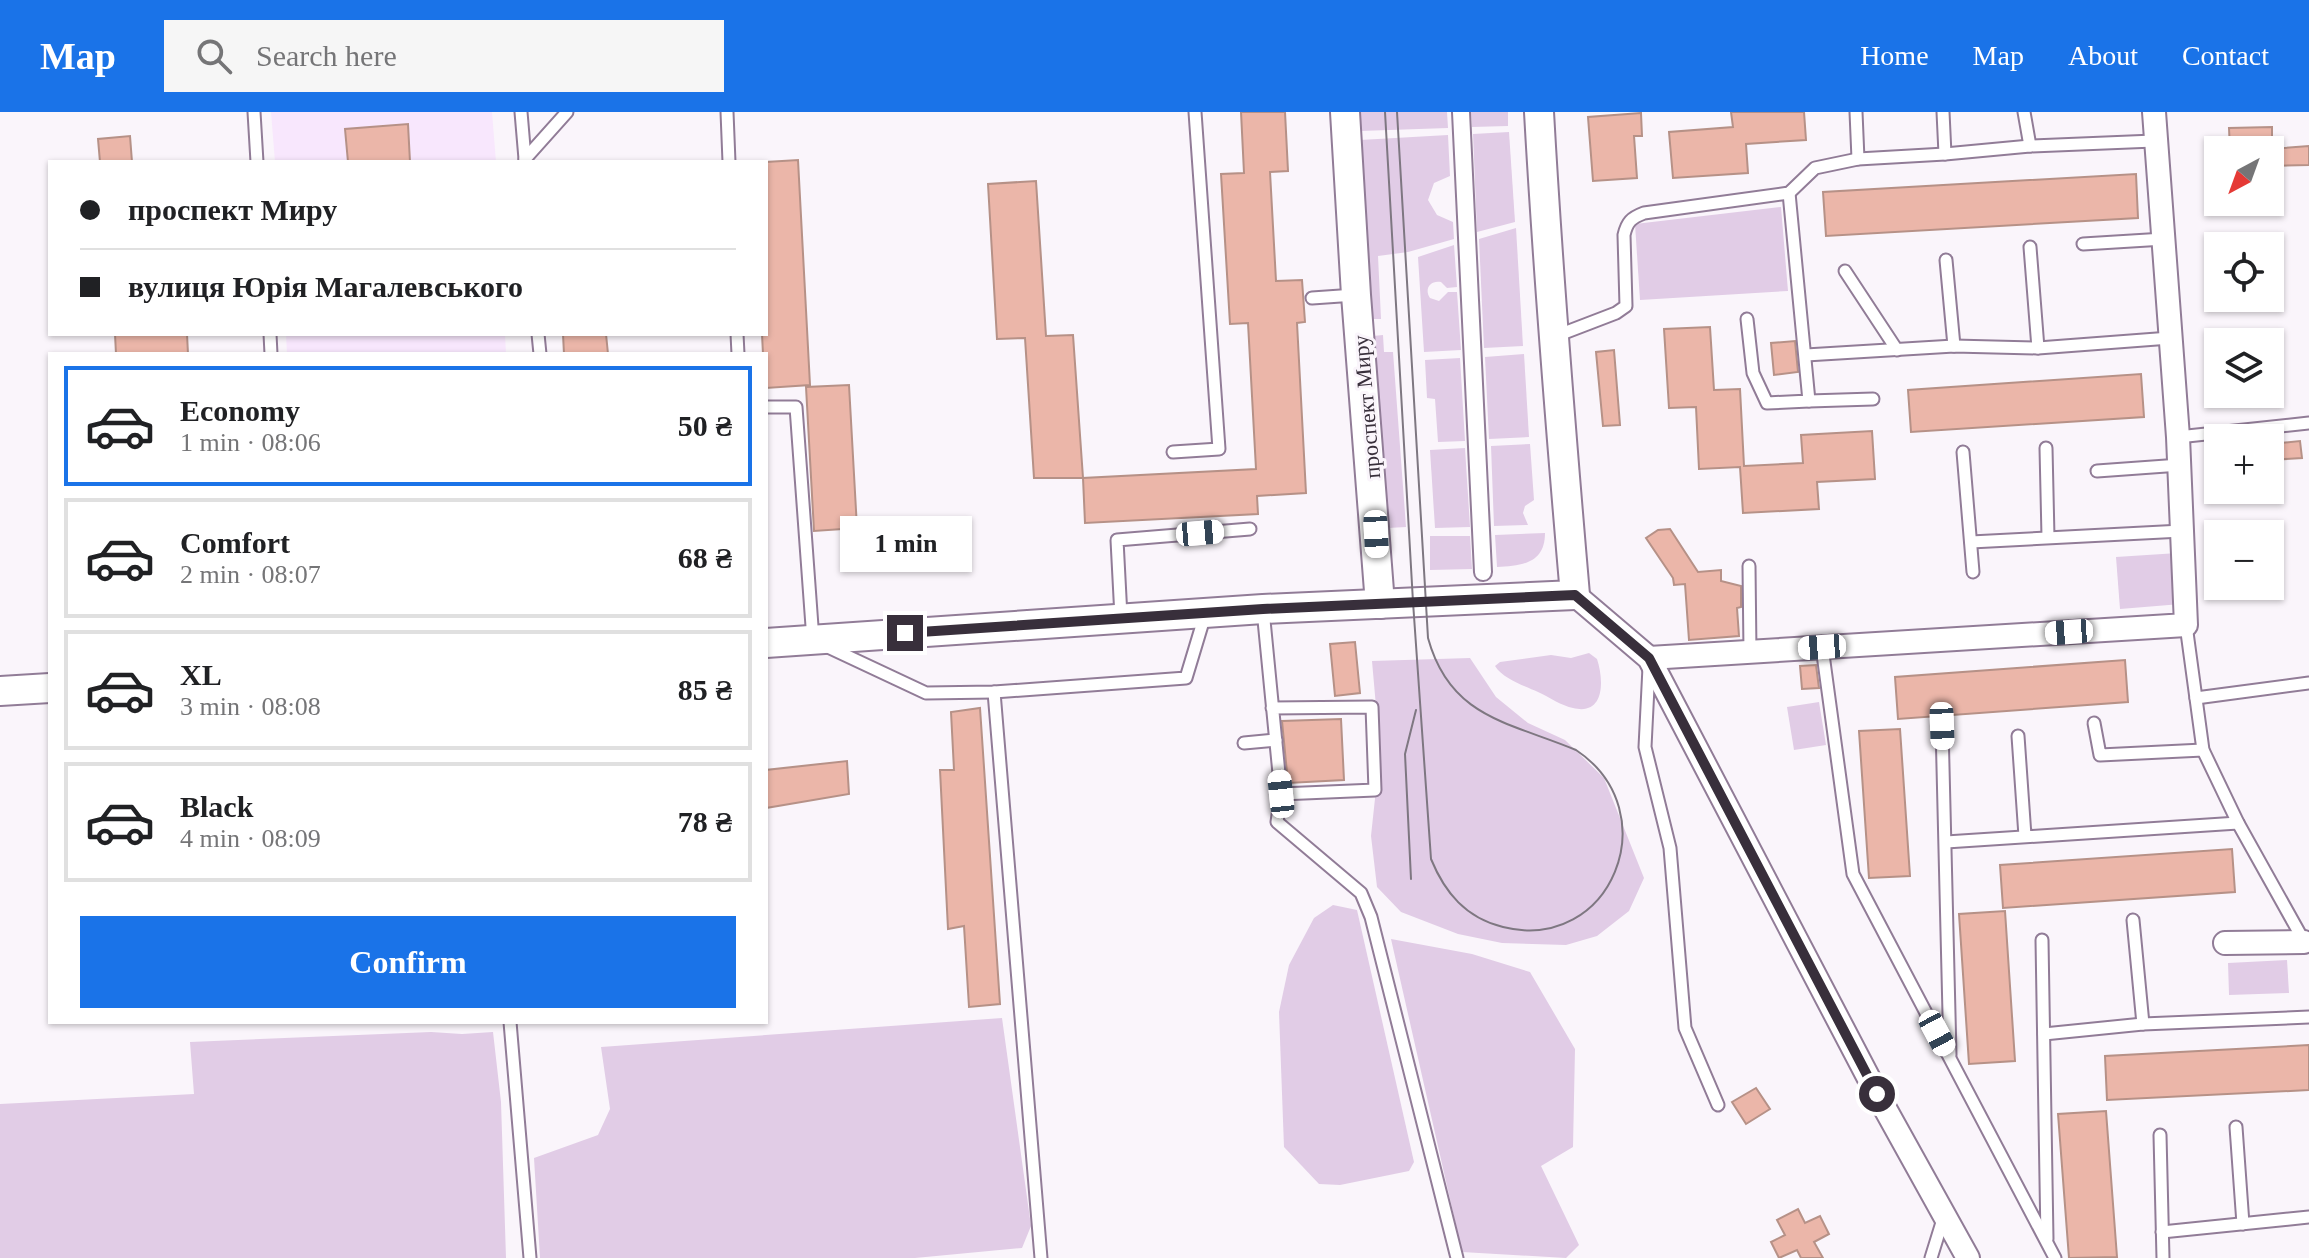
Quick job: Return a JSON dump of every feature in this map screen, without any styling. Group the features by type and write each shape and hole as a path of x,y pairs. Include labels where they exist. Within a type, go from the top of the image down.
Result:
{"street":[{"name":"проспект Миру","path":"1345,112 1380,604"},
{"path":"1461,112 1483,572"},
{"path":"1539,112 1553,337 1575,595"},
{"path":"1649,658 2186,625 2180,465 2154,112"},
{"path":"768,643 1263,609 1575,595 1649,658 1877,1094 1968,1258"},
{"path":"0,691 48,688"},
{"path":"2225,943 2307,946"}],"lane":[{"path":"254,112 257,160"},
{"path":"521,112 525,160"},
{"path":"525,160 567,112"},
{"path":"727,112 729,160"},
{"path":"1173,452 1219,449 1195,112"},
{"path":"1856,112 1858,159"},
{"path":"1943,112 1945,154"},
{"path":"2024,112 2030,146"},
{"path":"1553,337 1616,313 1626,306 1624,235 1632,218 1644,213 1789,193 1815,168 1858,159 2030,146 2154,141"},
{"path":"1789,193 1809,401"},
{"path":"2083,244 2164,239"},
{"path":"2030,247 2038,348"},
{"path":"1946,260 1954,346"},
{"path":"1845,271 1897,350"},
{"path":"1312,298 1356,295"},
{"path":"1747,319 1753,373 1767,403 1873,399"},
{"path":"1806,355 1954,346 2038,348 2170,338"},
{"path":"768,407 796,407 813,640 926,693 994,692 1186,678 1206,613"},
{"path":"2178,437 2309,423"},
{"path":"2046,448 2048,537"},
{"path":"1963,452 1973,572"},
{"path":"2097,471 2180,465"},
{"path":"1121,618 1117,540 1250,529"},
{"path":"1971,542 2182,531"},
{"path":"1749,566 1750,652"},
{"path":"1263,609 1281,794 1277,822 1361,893 1371,917 1457,1258"},
{"path":"2186,625 2203,750 2238,823 2307,946"},
{"path":"1822,647 1853,874 2055,1258"},
{"path":"1649,658 1645,747 1670,848 1685,1028 1718,1105"},
{"path":"2196,698 2309,683"},
{"path":"994,692 1041,1258"},
{"path":"1272,708 1372,707 1375,790 1281,794"},
{"path":"2094,723 2100,755 2203,750"},
{"path":"1942,726 1951,1060"},
{"path":"2018,736 2025,836"},
{"path":"1244,743 1276,740"},
{"path":"1946,842 2238,823"},
{"path":"2133,920 2143,1024"},
{"path":"2042,940 2047,1244"},
{"path":"2044,1034 2143,1024 2309,1017"},
{"path":"510,1024 530,1258"},
{"path":"2236,1127 2243,1224"},
{"path":"2160,1135 2163,1258"},
{"path":"1931,1258 1944,1215"},
{"path":"2162,1232 2309,1217"}],"shaded area":[{"path":"271,112 492,112 496,160 275,160"},
{"path":"1359,112 1447,112 1448,128 1360,131"},
{"path":"1471,112 1508,112 1508,126 1472,127"},
{"path":"1509,132 1515,222 1477,232 1473,134"},
{"path":"1448,135 1450,176 1434,183 1428,200 1437,215 1453,222 1454,239 1408,252 1378,256 1381,319 1372,319 1360,140"},
{"path":"1781,207 1788,291 1640,300 1635,224"},
{"path":"1516,228 1523,346 1484,348 1479,239"},
{"path":"1454,245 1457,287 1447,288 1437,282 1431,284 1428,291 1430,298 1439,301 1448,292 1457,292 1461,350 1424,352 1418,257"},
{"path":"1383,335 1384,352 1393,352 1406,527 1388,528 1373,336"},
{"path":"286,336 505,336 506,352 287,352"},
{"path":"1524,354 1529,437 1489,439 1485,357"},
{"path":"1460,358 1465,441 1438,442 1435,399 1427,398 1425,360"},
{"path":"1530,444 1534,500 1525,506 1523,513 1528,525 1494,526 1491,446"},
{"path":"1465,448 1470,527 1435,528 1430,450"},
{"path":"1545,533 1541,551 1536,557 1523,564 1497,567 1495,535"},
{"path":"1430,536 1470,536 1472,569 1430,570"},
{"path":"2178,553 2181,604 2120,609 2116,557"},
{"path":"1589,653 1597,659 1601,686 1597,702 1584,709 1564,705 1515,682 1495,666 1500,662 1551,655 1571,658"},
{"path":"1470,658 1496,697 1528,723 1565,740 1604,778 1644,878 1629,911 1597,936 1566,945 1502,943 1458,934 1401,912 1377,887 1371,836 1380,752 1372,661"},
{"path":"1819,702 1826,745 1794,750 1787,707"},
{"path":"1333,905 1357,910 1414,1162 1409,1171 1340,1185 1319,1184 1284,1147 1279,1012 1289,965 1314,918"},
{"path":"1391,939 1472,954 1530,972 1575,1049 1573,1147 1541,1166 1579,1245 1566,1258 1462,1252"},
{"path":"2287,960 2289,993 2229,995 2228,963"},
{"path":"1002,1018 1031,1226 1022,1248 915,1258 540,1258 534,1158 598,1135 610,1109 601,1047"},
{"path":"493,1032 501,1102 506,1258 0,1258 0,1104 194,1094 190,1042"}],"building":[{"path":"1241,112 1285,112 1288,171 1270,172 1276,281 1302,280 1305,322 1297,323 1306,493 1257,496 1258,514 1085,523 1083,478 1256,469 1248,323 1230,324 1221,174 1244,173"},
{"path":"1731,112 1804,112 1806,140 1746,144 1748,173 1673,178 1669,132 1733,127"},
{"path":"1641,113 1642,136 1634,136 1637,178 1593,181 1588,117"},
{"path":"408,124 410,160 348,160 345,129"},
{"path":"2272,127 2272,136 2229,136 2229,128"},
{"path":"130,136 132,160 100,160 98,139"},
{"path":"2309,146 2309,165 2284,166 2284,148"},
{"path":"798,160 810,385 768,388 768,352 763,352 762,336 768,336 768,162"},
{"path":"2136,174 2138,218 1826,236 1823,192"},
{"path":"1036,181 1046,336 1073,335 1083,478 1034,478 1025,338 997,339 988,184"},
{"path":"1710,327 1714,390 1740,389 1744,466 1803,463 1801,435 1872,431 1875,479 1817,482 1819,509 1743,513 1740,467 1699,469 1696,407 1669,408 1664,329"},
{"path":"115,336 187,336 188,352 116,352"},
{"path":"563,336 606,336 608,352 564,352"},
{"path":"1795,341 1798,372 1774,375 1771,343"},
{"path":"1614,350 1620,425 1603,426 1596,352"},
{"path":"2141,374 2144,417 1911,432 1908,390"},
{"path":"849,385 857,528 814,531 806,387"},
{"path":"2300,441 2302,458 2284,459 2284,443"},
{"path":"1670,529 1698,572 1721,570 1721,581 1741,586 1741,607 1737,608 1739,636 1689,640 1685,584 1674,585 1673,578 1646,538 1658,530"},
{"path":"1355,642 1360,693 1335,696 1330,644"},
{"path":"2125,660 2128,702 1898,719 1895,677"},
{"path":"1816,665 1819,688 1802,689 1800,666"},
{"path":"980,708 1000,1004 969,1007 964,926 948,929 940,770 954,770 951,712"},
{"path":"1341,719 1344,780 1288,783 1282,721"},
{"path":"1900,729 1910,876 1869,878 1859,731"},
{"path":"847,761 849,794 768,808 768,770"},
{"path":"2232,849 2235,892 2003,908 2000,865"},
{"path":"2005,911 2015,1061 1969,1064 1959,914"},
{"path":"2309,1045 2309,1090 2107,1100 2105,1056"},
{"path":"1756,1088 1770,1109 1746,1124 1732,1102"},
{"path":"2106,1111 2117,1257 2069,1258 2058,1114"},
{"path":"1798,1209 1805,1223 1820,1216 1829,1234 1814,1242 1823,1258 1801,1258 1797,1250 1779,1258 1771,1242 1785,1235 1777,1220"}],"tram line":[{"path":"1385,112 1431,859 1450,893 1478,917 1503,927 1541,930 1573,919 1598,899 1615,872 1622,840 1619,808 1604,777 1576,750 1485,714 1467,701 1451,685 1438,665 1428,638 1397,112"},
{"path":"1411,879 1405,754 1416,710"}],"route":[{"path":"905,633 1263,609 1575,595 1649,658 1877,1094"}]}
